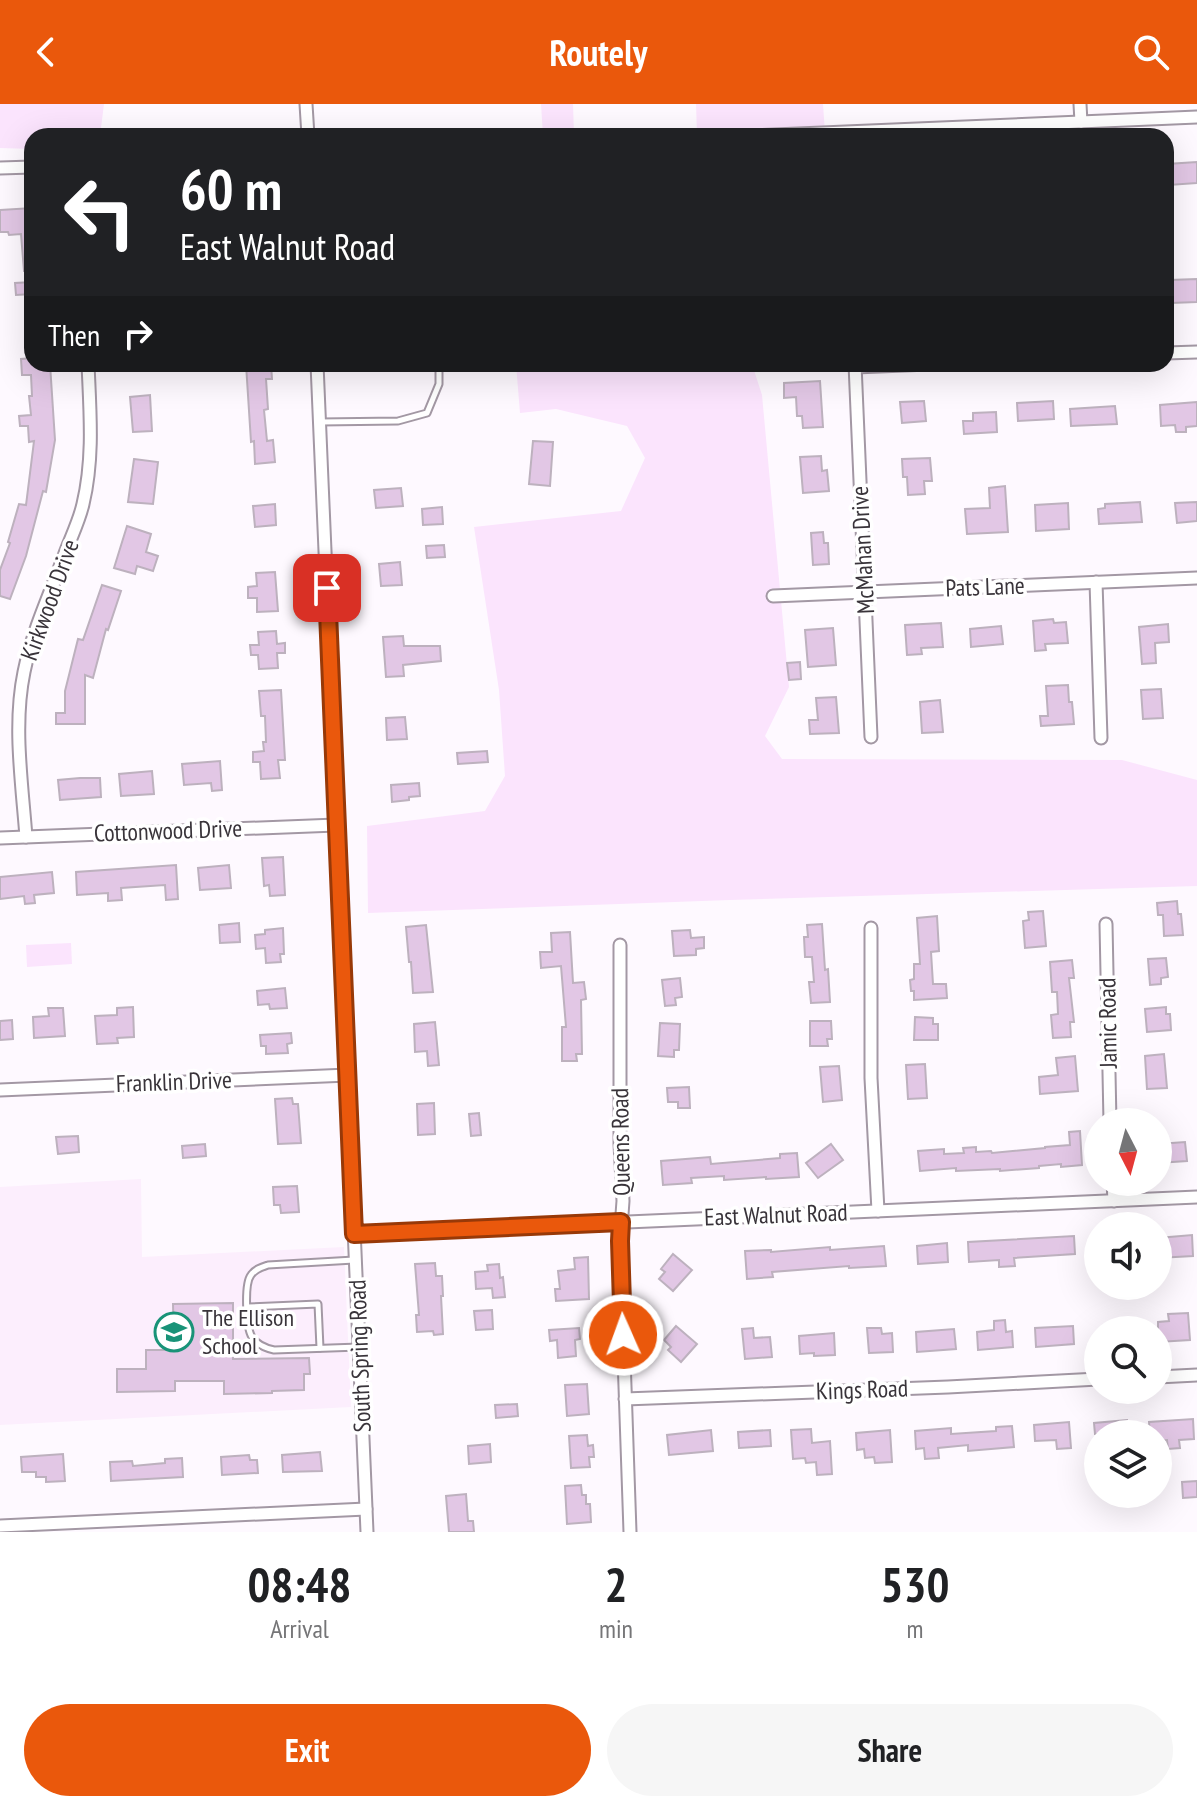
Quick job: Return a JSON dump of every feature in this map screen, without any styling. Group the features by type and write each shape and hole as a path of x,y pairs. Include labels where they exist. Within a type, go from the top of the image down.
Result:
{"street":[{"path":"306,104 308,128"},
{"path":"1080,104 1081,122"},
{"path":"956,128 1197,117"},
{"path":"0,168 24,167"},
{"path":"1174,353 1197,352"},
{"name":"Kirkwood Drive","path":"26,837 20,754 21,691 36,627 83,504 91,445 88,372"},
{"name":"South Spring Road","path":"317,372 367,1532"},
{"name":"McMahan Drive","path":"855,372 871,737"},
{"name":"Pats Lane","path":"773,596 1197,578"},
{"path":"1096,582 1101,738"},
{"name":"Cottonwood Drive","path":"0,838 336,825"},
{"name":"Jamic Road","path":"1106,924 1110,1108"},
{"path":"871,928 871,1078 878,1211"},
{"name":"Queens Road","path":"620,945 623,1201 620,1241 630,1532"},
{"name":"Franklin Drive","path":"0,1090 348,1075"},
{"path":"1114,1196 1114,1201"},
{"name":"East Walnut Road","path":"354,1234 1197,1197"},
{"path":"1172,1376 1197,1375"},
{"name":"Kings Road","path":"625,1399 1084,1380"},
{"path":"0,1526 366,1509"}],"lane":[{"path":"320,422 398,421 427,413 439,384 439,372"},
{"path":"355,1260 268,1265 250,1276 246,1288 249,1333 263,1347 274,1350 359,1347"},
{"path":"248,1307 318,1304 320,1349"}],"shaded area":[{"path":"0,104 104,104 101,128 24,128 24,149 0,148"},
{"path":"541,104 573,104 574,128 542,128"},
{"path":"696,104 823,104 825,128 697,128"},
{"path":"517,372 755,372 762,395 789,687 765,736 782,759 1122,760 1197,780 1197,886 368,913 367,826 485,811 505,776 499,690 474,527 621,511 645,458 627,426 556,409 520,413"},
{"path":"71,943 72,964 27,967 26,945"},
{"name":"The Ellison School","path":"141,1179 142,1257 344,1247 351,1407 0,1425 0,1187"}],"building":[{"path":"1197,162 1197,183 1174,185 1174,164"},
{"path":"24,208 24,271 21,234 0,232 0,210"},
{"path":"1197,279 1197,302 1174,303 1174,280"},
{"path":"24,282 24,294 16,295 15,283"},
{"path":"21,359 24,359 24,372 51,372 55,440 46,492 43,491 26,556 10,599 0,596 0,570 19,504 26,505 34,441 29,442 28,426 20,426 19,416 31,415 29,396 32,396 31,375 22,375"},
{"path":"247,372 272,372 272,379 266,379 268,409 264,410 267,441 273,440 275,462 255,464 254,441 251,442"},
{"path":"820,381 823,427 803,428 802,416 797,416 796,397 784,398 784,383"},
{"path":"150,395 152,431 133,432 130,397"},
{"path":"924,401 926,421 902,423 900,402"},
{"path":"1053,401 1054,419 1018,421 1017,403"},
{"path":"1197,402 1197,426 1186,427 1186,432 1176,432 1175,425 1161,426 1160,405"},
{"path":"1115,406 1117,424 1071,426 1070,409"},
{"path":"996,412 997,432 964,434 963,421 973,421 973,413"},
{"path":"533,441 553,442 550,486 529,484"},
{"path":"821,456 822,471 827,470 829,491 803,493 800,457"},
{"path":"930,458 932,481 924,481 925,494 908,495 902,459"},
{"path":"134,459 158,462 153,504 128,502"},
{"path":"1005,486 1008,532 967,534 965,509 990,508 989,488"},
{"path":"401,488 403,506 376,508 374,490"},
{"path":"1140,502 1142,522 1099,524 1098,509 1105,508 1105,504"},
{"path":"1197,502 1197,521 1177,523 1175,503"},
{"path":"1068,503 1069,529 1036,531 1035,505"},
{"path":"275,504 276,525 255,527 253,506"},
{"path":"442,507 443,524 423,525 422,509"},
{"path":"127,526 151,534 146,552 158,556 153,571 137,566 135,574 114,568"},
{"path":"823,532 824,543 828,543 829,564 813,565 811,533"},
{"path":"444,545 445,557 427,558 426,546"},
{"path":"400,562 402,585 381,586 379,564"},
{"path":"275,572 278,611 257,612 257,598 248,598 248,587 257,586 256,573"},
{"path":"102,585 121,591 106,629 93,678 85,675 85,724 56,724 56,713 65,713 65,691 78,639 83,640"},
{"path":"1053,619 1054,623 1066,622 1068,643 1045,644 1046,650 1035,651 1033,621"},
{"path":"941,623 943,647 921,648 922,654 907,655 905,625"},
{"path":"1168,624 1169,642 1155,643 1156,663 1142,664 1139,627"},
{"path":"1001,626 1003,644 971,647 970,629"},
{"path":"833,628 836,665 808,667 805,630"},
{"path":"276,631 277,644 285,643 285,653 277,653 278,668 259,669 258,655 251,655 250,645 259,645 258,632"},
{"path":"403,636 404,646 440,646 441,661 403,665 404,676 386,677 383,637"},
{"path":"800,662 801,679 789,680 787,663"},
{"path":"1068,685 1074,724 1041,726 1040,716 1048,716 1046,686"},
{"path":"1161,689 1163,718 1143,719 1141,690"},
{"path":"281,690 285,760 278,760 280,778 261,779 260,762 253,762 253,752 264,751 263,742 266,742 265,716 261,716 259,691"},
{"path":"836,697 839,733 810,734 809,720 818,720 816,698"},
{"path":"940,700 943,732 922,733 920,702"},
{"path":"405,717 407,739 387,740 386,718"},
{"path":"487,751 488,762 458,764 457,753"},
{"path":"220,761 222,790 212,791 211,783 184,785 182,764"},
{"path":"152,771 154,794 121,796 119,774"},
{"path":"100,778 101,797 60,800 58,780"},
{"path":"419,783 420,796 392,802 391,785"},
{"path":"283,857 285,895 270,896 269,885 264,886 262,858"},
{"path":"176,865 178,899 166,900 165,885 121,888 122,900 108,901 108,893 77,895 76,872"},
{"path":"229,865 231,888 200,890 198,868"},
{"path":"52,872 54,893 34,895 35,903 25,904 24,896 0,899 0,877"},
{"path":"1177,901 1183,935 1164,936 1163,915 1158,915 1157,903"},
{"path":"1043,911 1046,946 1025,948 1023,921 1029,920 1028,912"},
{"path":"937,916 939,951 931,952 933,984 946,984 947,998 914,1000 910,980 914,979 914,964 920,964 917,918"},
{"path":"239,923 240,942 220,943 219,925"},
{"path":"822,924 830,1002 811,1003 809,982 814,982 812,957 805,957 804,937 808,937 807,925"},
{"path":"426,925 433,992 413,993 406,927"},
{"path":"283,928 284,954 280,954 281,962 266,963 265,948 256,949 255,935 265,934 265,930"},
{"path":"690,930 691,938 704,937 704,948 696,949 696,955 674,956 672,931"},
{"path":"570,932 573,983 584,982 586,999 581,1000 582,1054 576,1054 577,1061 562,1061 562,1027 566,1027 561,966 541,968 540,952 552,952 551,933"},
{"path":"1166,958 1168,977 1161,978 1161,984 1150,985 1148,959"},
{"path":"1072,960 1074,978 1069,978 1074,1022 1070,1022 1071,1037 1053,1038 1051,1015 1058,1014 1057,992 1052,992 1050,962"},
{"path":"680,978 682,997 675,998 676,1005 665,1006 662,980"},
{"path":"285,988 287,1008 270,1009 269,1004 258,1005 257,991"},
{"path":"133,1007 134,1037 117,1038 118,1043 97,1044 95,1016 117,1015 117,1008"},
{"path":"1166,1007 1166,1014 1170,1014 1171,1030 1147,1032 1145,1009"},
{"path":"48,1008 63,1008 65,1036 34,1038 33,1017 49,1016"},
{"path":"915,1017 933,1018 933,1024 938,1024 938,1040 914,1040"},
{"path":"12,1020 13,1039 0,1040 0,1021"},
{"path":"810,1021 831,1021 832,1039 827,1039 828,1046 810,1046"},
{"path":"435,1022 439,1065 428,1066 427,1051 415,1052 414,1024"},
{"path":"660,1023 680,1024 679,1050 674,1050 674,1057 658,1056"},
{"path":"291,1033 292,1043 287,1044 288,1053 266,1054 266,1046 261,1046 260,1035"},
{"path":"1164,1054 1167,1088 1147,1089 1145,1056"},
{"path":"1075,1056 1078,1091 1040,1094 1039,1077 1058,1075 1056,1058"},
{"path":"925,1064 927,1098 908,1099 906,1065"},
{"path":"839,1066 842,1100 823,1102 820,1067"},
{"path":"689,1087 690,1108 678,1108 678,1102 668,1102 667,1088"},
{"path":"292,1098 293,1104 298,1104 301,1143 278,1144 275,1099"},
{"path":"434,1103 435,1134 418,1135 417,1104"},
{"path":"479,1113 481,1135 471,1136 469,1114"},
{"path":"1080,1131 1082,1165 1061,1167 1061,1164 1000,1171 956,1171 956,1168 920,1171 918,1151 944,1149 944,1154 964,1153 963,1148 976,1147 976,1152 992,1153 1070,1145 1069,1132"},
{"path":"78,1136 79,1152 58,1154 56,1137"},
{"path":"1185,1142 1187,1161 1172,1162 1172,1143"},
{"path":"205,1144 206,1156 183,1158 182,1146"},
{"path":"831,1144 843,1160 818,1178 806,1163"},
{"path":"797,1153 799,1177 724,1180 724,1176 691,1178 692,1183 663,1185 661,1161 710,1157 711,1164 780,1158 780,1154"},
{"path":"297,1186 299,1212 281,1213 280,1205 274,1205 273,1187"},
{"path":"1192,1235 1193,1256 1172,1257 1172,1237"},
{"path":"1074,1236 1075,1254 1014,1258 1015,1266 999,1267 999,1260 969,1262 968,1242"},
{"path":"947,1243 948,1262 918,1264 917,1246"},
{"path":"884,1246 886,1266 772,1272 773,1277 747,1279 745,1251"},
{"path":"673,1254 692,1270 673,1291 659,1279 665,1272 661,1269"},
{"path":"588,1257 589,1299 556,1301 555,1289 560,1289 558,1271 575,1269 574,1258"},
{"path":"435,1263 436,1276 442,1276 443,1334 434,1335 433,1331 417,1332 416,1315 419,1315 415,1264"},
{"path":"499,1264 505,1297 493,1298 492,1288 476,1289 475,1272 488,1271 487,1265"},
{"path":"233,1303 233,1359 309,1358 310,1374 304,1374 304,1390 224,1394 224,1381 175,1381 175,1391 117,1392 117,1369 146,1369 146,1350 174,1350 173,1304"},
{"path":"492,1310 493,1329 476,1330 474,1311"},
{"path":"1188,1313 1190,1340 1172,1341 1172,1316 1168,1314"},
{"path":"1005,1320 1006,1332 1012,1331 1013,1347 978,1350 977,1332 994,1330 994,1321"},
{"path":"676,1326 697,1344 681,1362 668,1350 671,1347 664,1340"},
{"path":"1073,1326 1074,1344 1036,1347 1035,1328"},
{"path":"579,1328 580,1339 575,1340 576,1356 558,1358 557,1340 550,1341 549,1330"},
{"path":"753,1328 754,1338 770,1337 772,1357 745,1359 742,1329"},
{"path":"867,1328 881,1328 882,1334 892,1333 893,1352 869,1353"},
{"path":"954,1329 956,1349 917,1352 916,1332"},
{"path":"834,1333 835,1355 800,1354 799,1336"},
{"path":"587,1384 589,1414 567,1416 565,1385"},
{"path":"517,1404 518,1416 496,1418 495,1405"},
{"path":"1193,1419 1194,1439 1179,1440 1180,1448 1172,1449 1172,1420"},
{"path":"1069,1422 1071,1448 1057,1449 1056,1440 1035,1441 1034,1425"},
{"path":"1012,1426 1014,1447 968,1451 968,1445 938,1448 939,1458 925,1459 924,1448 916,1449 915,1431 951,1428 951,1434 996,1431 996,1427"},
{"path":"811,1429 812,1443 830,1441 832,1474 817,1475 816,1462 806,1463 805,1458 793,1459 791,1430"},
{"path":"711,1430 713,1451 669,1455 667,1435"},
{"path":"770,1430 771,1446 739,1448 738,1432"},
{"path":"890,1430 892,1462 875,1463 874,1457 865,1458 864,1449 857,1450 856,1433"},
{"path":"587,1435 588,1446 593,1445 594,1457 589,1457 590,1467 571,1468 569,1436"},
{"path":"490,1444 491,1462 469,1464 468,1446"},
{"path":"320,1452 322,1471 283,1472 282,1455"},
{"path":"63,1454 65,1481 46,1482 46,1477 36,1477 36,1472 22,1472 21,1457"},
{"path":"249,1455 250,1460 257,1460 258,1473 222,1475 221,1457"},
{"path":"182,1458 183,1477 111,1481 110,1462 132,1461 133,1466"},
{"path":"1197,1481 1197,1497 1183,1498 1182,1482"},
{"path":"581,1485 586,1504 590,1504 591,1522 567,1524 565,1486"},
{"path":"466,1494 468,1521 473,1521 474,1532 449,1532 446,1496"}],"place":[{"name":"The Ellison School","path":"174,1332"}],"route":[{"path":"327,588 354,1234 621,1222 623,1335"}]}
